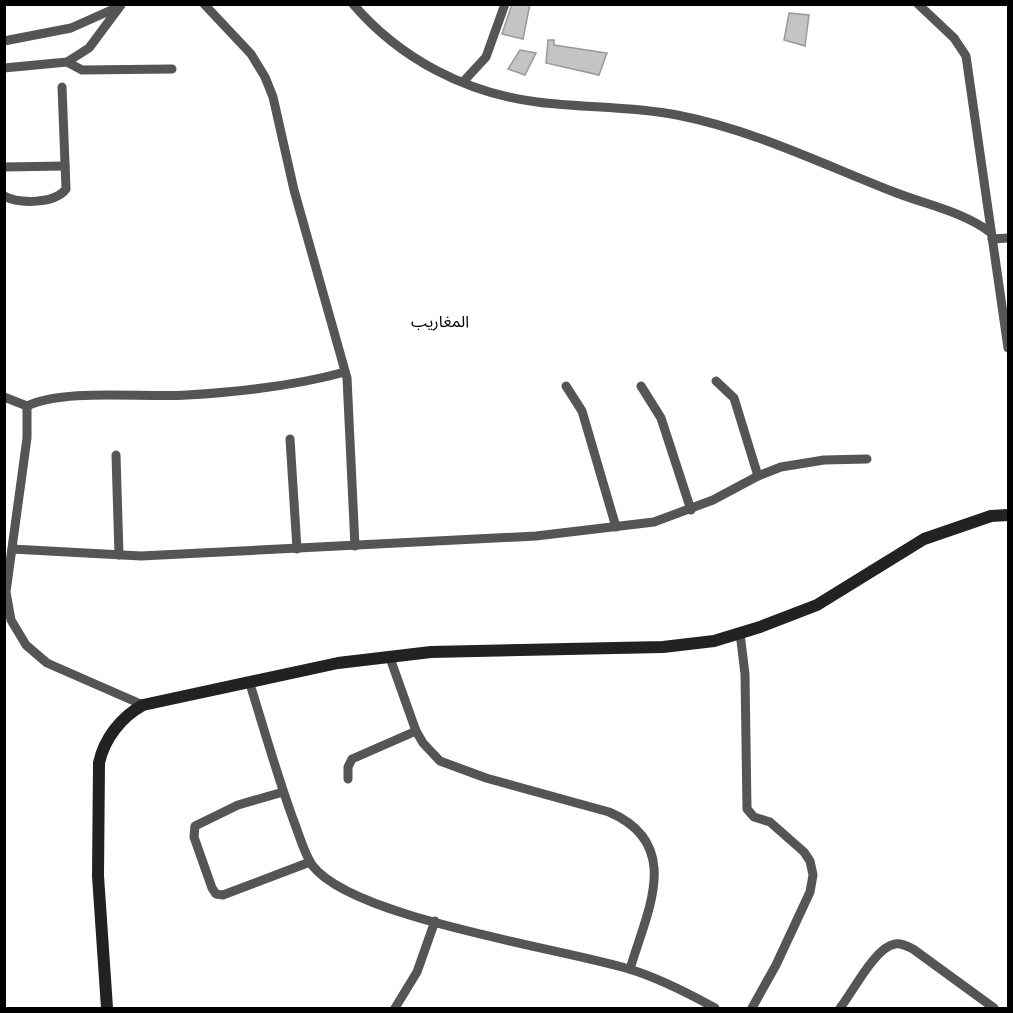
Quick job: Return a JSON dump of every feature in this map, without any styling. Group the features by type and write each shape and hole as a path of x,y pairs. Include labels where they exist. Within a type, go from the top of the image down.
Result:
{"street":[{"path":"204,4 251,54 269,86 294,190 345,372 349,397 354,546"},
{"path":"353,4 389,42 415,60 463,82 516,98 666,113 750,134 901,195 957,213 991,236 1008,238"},
{"path":"463,82 486,57 505,4"},
{"path":"918,4 954,38 966,56 977,119 991,236 1008,348"},
{"path":"4,41 71,28 122,5"},
{"path":"4,68 67,62 89,48 122,5"},
{"path":"67,62 82,70 172,69"},
{"path":"4,196 23,200 57,197 66,189 63,87"},
{"path":"4,167 65,166"},
{"path":"4,397 27,406 37,401 76,397 187,395 289,384 345,372"},
{"path":"716,381 734,398 758,476"},
{"path":"566,386 582,411 616,527"},
{"path":"641,386 662,418 691,510"},
{"path":"27,406 27,438 7,604 10,620 26,645 61,671 143,705"},
{"path":"290,439 297,549"},
{"path":"116,455 119,555"},
{"path":"12,549 119,555 297,549 536,536 654,522 691,510 758,476 806,462 867,459"},
{"path":"107,1008 98,876 99,763 103,748 114,730 129,714 143,705 250,684 338,663 431,652 663,647 698,644 740,633 817,605 924,539 991,516 1008,515"},
{"path":"740,633 745,674 747,809 754,817 770,822 804,852 810,861 813,875 810,892 776,965 752,1008"},
{"path":"390,658 416,731 432,754 453,768 609,812 621,817 643,835 652,853 656,876 630,969"},
{"path":"250,684 283,792 310,862 330,883 359,898 435,921 630,969 716,1008"},
{"path":"348,779 351,759 416,731"},
{"path":"283,792 238,805 195,826 194,837 212,888 216,894 224,895 310,862"},
{"path":"395,1008 417,972 435,921"},
{"path":"840,1008 875,959 886,947 897,943 913,949 994,1008"}],"building":[{"path":"512,4 530,4 523,39 502,34"},
{"path":"789,13 809,15 805,46 784,40"},
{"path":"548,40 554,40 554,45 607,53 599,75 546,63"},
{"path":"520,50 536,53 525,75 508,69"}],"district":[{"name":"المغاريب","path":"440,321"}]}
